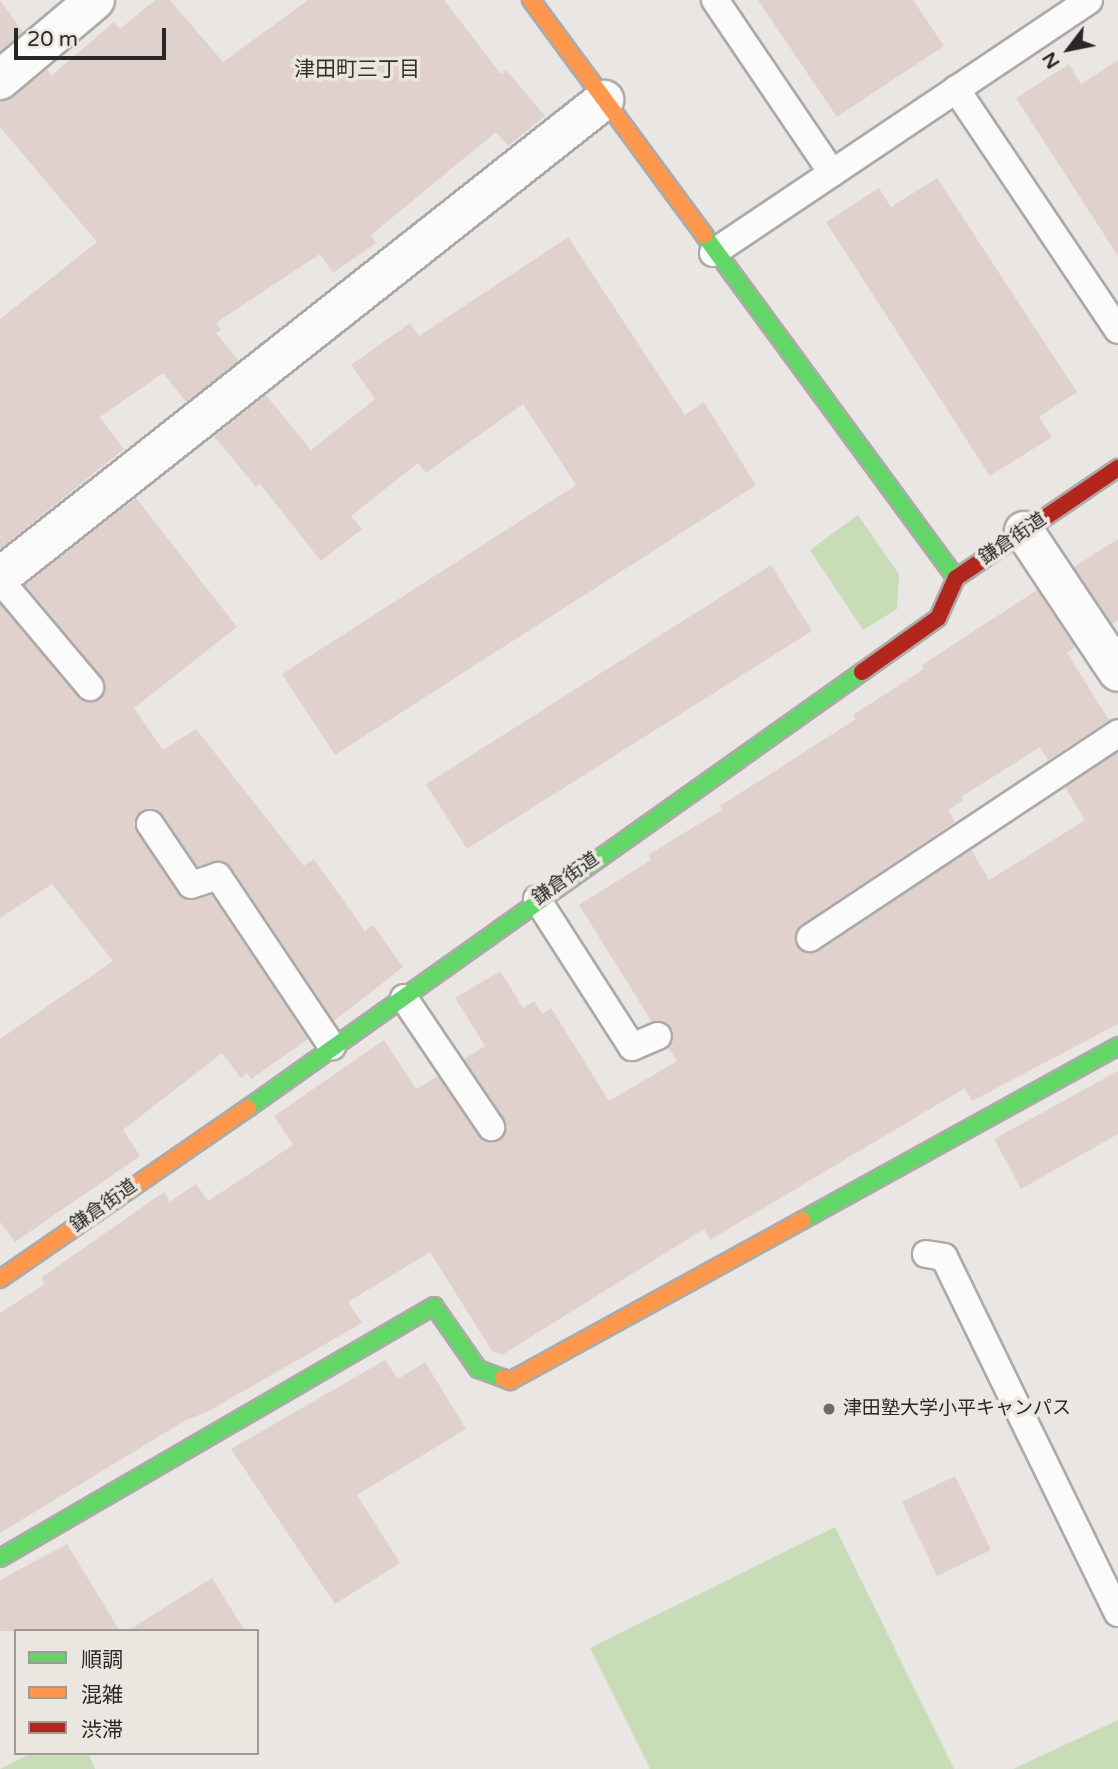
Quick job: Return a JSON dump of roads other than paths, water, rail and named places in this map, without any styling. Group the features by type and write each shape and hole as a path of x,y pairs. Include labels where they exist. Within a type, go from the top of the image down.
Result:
{"street":[{"path":"0,80 95,0"},
{"path":"531,0 713,253 956,578"},
{"path":"3,570 604,100"},
{"name":"鎌倉街道","path":"0,1279 404,998 537,899 938,618 956,578 1118,468"},
{"path":"1024,531 1118,672"},
{"path":"0,1558 434,1306 478,1369 510,1381 1118,1046"}],"lane":[{"path":"715,0 832,173"},
{"path":"713,253 1088,0"},
{"path":"956,89 1118,330"},
{"path":"3,570 90,687"},
{"path":"810,938 1118,733"},
{"path":"150,824 191,886 218,876 332,1046"},
{"path":"537,899 632,1047 658,1036"},
{"path":"404,998 491,1126"},
{"path":"926,1254 944,1256 1118,1613"}],"place":[{"name":"津田塾大学小平キャンパス","path":"829,1409"}],"district":[{"name":"津田町三丁目","path":"357,70"}]}
